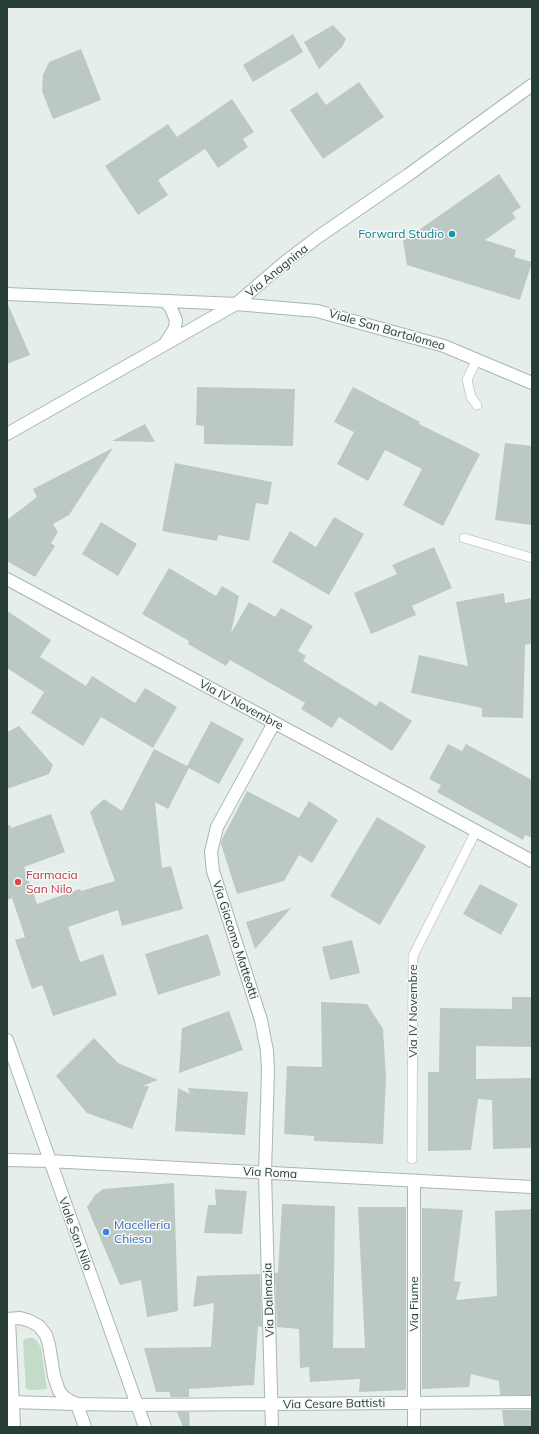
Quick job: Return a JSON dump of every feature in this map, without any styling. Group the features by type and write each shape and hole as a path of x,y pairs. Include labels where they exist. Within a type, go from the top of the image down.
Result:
{"street":[{"name":"Via Anagnina","path":"7,434 236,304 318,237 408,175 532,85"},
{"name":"Viale San Bartolomeo","path":"7,294 236,304 317,311 444,346 532,382"},
{"path":"164,301 170,306 176,320 175,328 164,345"},
{"name":"Via IV Novembre","path":"7,579 532,861"},
{"name":"Via Giacomo Matteotti","path":"265,1173 268,1070 265,1034 215,880 211,852 217,827 274,722"},
{"name":"Viale San Nilo","path":"7,1040 145,1427"},
{"name":"Via Roma","path":"7,1160 532,1187"},
{"name":"Via Dalmazia","path":"265,1173 272,1427"},
{"name":"Via Fiume","path":"414,1181 414,1427"},
{"path":"14,1427 8,1319 20,1318 39,1326 46,1335 54,1376 59,1391 64,1397 77,1404 85,1427"},
{"name":"Via Cesare Battisti","path":"13,1402 137,1405 532,1402"}],"lane":[{"path":"477,359 467,380 471,397 477,405"},
{"path":"464,538 532,558"},
{"name":"Via IV Novembre","path":"412,1159 413,956 476,831"}],"green space":[{"path":"33,1338 37,1341 41,1348 47,1389 30,1390 26,1388 23,1341"}],"building":[{"path":"333,25 346,39 342,47 319,69 304,42"},
{"path":"293,34 303,52 253,82 243,65"},
{"path":"81,49 101,100 53,119 42,91 43,75 49,62"},
{"path":"359,82 384,117 323,159 290,110 317,92 326,105"},
{"path":"232,99 254,132 243,139 248,147 218,168 205,149 158,180 168,195 138,215 105,166 168,124 177,137"},
{"name":"Forward Studio","path":"499,174 521,207 512,213 516,218 485,240 516,250 514,257 532,262 520,300 407,265 403,241"},
{"path":"7,302 30,355 7,364"},
{"path":"197,387 295,389 293,446 204,444 204,426 196,425"},
{"path":"353,387 420,422 419,424 480,454 443,526 403,505 422,469 385,450 368,481 337,464 354,432 334,422"},
{"path":"145,424 155,442 112,441"},
{"path":"505,443 532,446 532,525 495,520"},
{"path":"113,448 69,515 53,524 58,532 51,543 55,546 35,577 7,561 7,520 37,497 33,489"},
{"path":"175,463 272,482 268,505 256,503 249,541 218,535 217,541 162,531"},
{"path":"334,517 364,534 329,595 272,562 290,531 316,547"},
{"path":"101,522 137,544 118,576 82,554"},
{"path":"434,547 452,588 412,606 416,615 371,634 354,593 397,574 392,565"},
{"path":"169,568 216,596 222,586 239,596 231,633 249,602 275,617 281,608 313,626 298,651 306,656 303,661 376,706 380,701 412,721 392,751 339,717 332,728 301,709 305,703 230,660 226,666 188,644 189,641 142,614"},
{"path":"504,593 505,603 532,598 532,643 525,645 523,718 482,717 482,708 411,693 419,655 468,666 456,602"},
{"path":"7,611 51,640 40,657 86,686 92,676 135,703 145,688 177,707 153,748 101,717 83,746 31,713 44,692 7,668"},
{"path":"211,721 244,739 219,784 189,768 168,809 155,802 162,868 171,866 183,909 122,926 118,910 68,927 80,962 103,954 117,995 53,1016 42,985 32,989 15,940 25,937 12,898 7,900 7,825 10,825 11,828 51,814 65,852 24,867 37,904 80,889 81,891 115,881 90,812 104,799 122,811 154,749 187,766"},
{"path":"19,726 53,765 49,774 7,789 7,732"},
{"path":"448,744 462,751 466,744 532,780 532,838 525,835 523,840 437,792 441,785 429,779"},
{"path":"247,791 299,818 309,801 338,820 312,863 299,855 284,881 237,894 221,844 222,839"},
{"path":"377,817 426,846 380,925 330,896"},
{"path":"480,884 518,904 501,935 463,914"},
{"path":"291,908 255,949 246,922"},
{"path":"208,934 221,975 158,995 145,954"},
{"path":"352,940 360,973 330,980 322,947"},
{"path":"512,997 532,997 532,1047 476,1046 476,1079 532,1078 532,1148 493,1149 492,1100 478,1099 471,1150 428,1151 428,1072 439,1072 440,1008 512,1009"},
{"path":"321,1002 367,1004 383,1029 386,1077 383,1144 314,1141 314,1136 284,1134 287,1066 322,1067"},
{"path":"229,1011 243,1050 179,1073 182,1028"},
{"path":"94,1038 118,1063 158,1080 142,1086 149,1086 132,1129 87,1113 56,1076"},
{"path":"178,1088 190,1094 188,1088 248,1092 245,1135 175,1131"},
{"path":"174,1183 178,1311 147,1317 141,1280 120,1285 87,1207 95,1195 103,1189"},
{"path":"215,1189 247,1191 242,1234 204,1233 208,1205 216,1205"},
{"path":"282,1204 335,1206 333,1348 365,1348 358,1207 406,1207 406,1390 359,1392 360,1379 310,1382 309,1367 300,1368 299,1329 277,1327 275,1273 278,1273"},
{"path":"422,1208 463,1210 454,1281 461,1282 456,1300 497,1296 495,1211 532,1209 532,1395 500,1395 499,1381 471,1374 469,1387 422,1389"},
{"path":"260,1274 262,1327 258,1326 254,1385 189,1389 189,1397 171,1397 169,1392 156,1392 144,1348 211,1347 214,1303 193,1307 197,1276"},
{"path":"502,1410 532,1410 532,1427 504,1427"},
{"path":"177,1412 189,1412 190,1427 183,1427"}],"place":[{"name":"Forward Studio","path":"452,234"},
{"name":"Farmacia San Nilo","path":"18,882"},
{"name":"Macelleria Chiesa","path":"106,1232"}]}
